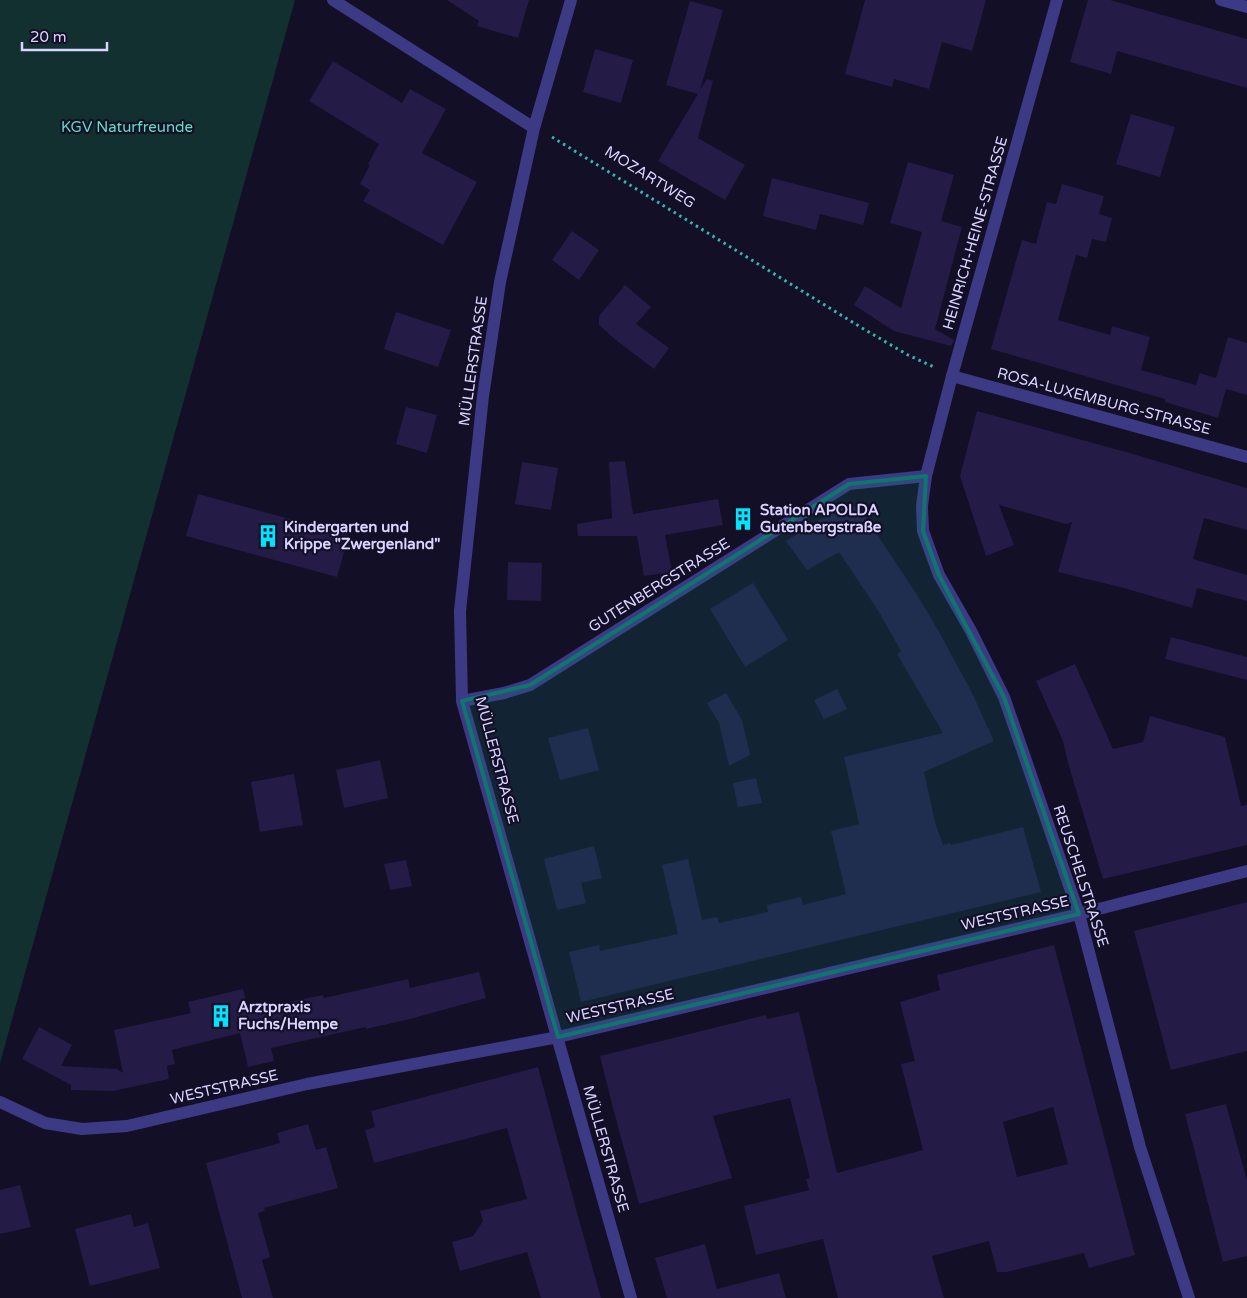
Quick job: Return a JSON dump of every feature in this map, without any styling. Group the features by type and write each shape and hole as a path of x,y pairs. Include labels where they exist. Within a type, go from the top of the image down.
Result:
{"street":[{"path":"333,0 534,128"},
{"name":"MÜLLERSTRASSE","path":"571,0 534,128 500,282 483,396 460,611 462,701 631,1298"},
{"name":"HEINRICH-HEINE-STRASSE","path":"926,476 1057,0"},
{"path":"1221,0 1247,7"},
{"name":"ROSA-LUXEMBURG-STRASSE","path":"952,376 1247,458"},
{"name":"GUTENBERGSTRASSE","path":"462,701 504,693 530,685 849,484 926,476"},
{"name":"REUSCHELSTRASSE","path":"926,476 922,506 922,531 939,575 1004,697 1078,914 1140,1147 1189,1298"},
{"name":"WESTSTRASSE","path":"0,1102 45,1124 82,1129 127,1126 307,1084 558,1037 1078,914 1247,871"}],"path":[{"name":"MOZARTWEG","path":"534,128 565,144 862,328 952,376"}],"highlighted area":[{"path":"926,476 923,531 939,575 1004,697 1079,914 558,1037 462,701 530,685 849,484"}],"green space":[{"name":"KGV Naturfreunde","path":"0,0 295,0 0,1063"}],"building":[{"path":"447,0 529,0 518,38 477,26 479,21"},
{"path":"865,0 986,0 972,51 942,42 929,89 894,79 892,87 845,74"},
{"path":"1088,0 1110,0 1247,39 1247,88 1117,51 1111,74 1070,62"},
{"path":"690,1 723,10 700,90 707,79 713,81 698,138 745,165 725,200 658,161 698,94 666,85"},
{"path":"595,49 633,60 621,103 583,92"},
{"path":"333,61 402,103 410,89 446,109 422,153 477,182 443,245 363,201 370,190 360,184 379,144 309,101"},
{"path":"1131,114 1175,127 1160,177 1116,164"},
{"path":"908,162 954,175 941,221 962,227 935,329 954,340 951,346 894,331 854,305 865,286 901,308 922,232 890,223"},
{"path":"772,178 869,203 863,225 820,214 816,230 763,216"},
{"path":"1062,184 1104,196 1099,214 1112,218 1106,242 1092,239 1087,258 1076,255 1058,320 1110,335 1112,326 1150,337 1141,370 1196,385 1200,373 1216,378 1228,337 1247,343 1247,395 1226,389 1218,418 1165,402 1165,399 991,349 1022,240 1036,244 1047,202 1056,204"},
{"path":"572,231 599,250 579,280 552,260"},
{"path":"625,285 651,307 636,324 669,348 654,369 599,325 599,316"},
{"path":"396,312 451,330 438,367 384,349"},
{"path":"406,407 437,415 427,453 396,444"},
{"path":"977,411 1247,488 1247,530 1204,518 1193,559 1247,575 1247,601 1197,588 1192,608 1124,588 1058,572 1072,522 1066,524 999,505 1014,545 986,556 960,476"},
{"path":"625,461 633,514 718,499 723,525 665,535 672,572 644,576 637,536 578,536 577,524 612,518 609,462"},
{"path":"522,462 558,468 551,510 515,504"},
{"name":"Kindergarten und Krippe \"Zwergenland\"","path":"198,494 349,535 337,577 186,536"},
{"path":"844,504 859,507 914,590 971,691 994,741 924,772 935,822 943,845 950,843 951,845 1023,827 1041,892 581,1002 569,952 599,945 600,951 678,934 662,865 688,859 702,920 717,917 719,923 768,912 767,905 801,897 803,905 846,894 831,831 859,824 844,757 943,733 897,654 901,651 879,612 839,552 807,570 786,541"},
{"path":"508,562 542,563 541,601 507,600"},
{"path":"753,583 788,640 745,667 710,609"},
{"path":"1171,637 1247,657 1247,680 1165,659"},
{"path":"1075,664 1113,749 1143,742 1150,716 1225,737 1241,806 1247,805 1247,845 1103,879 1063,741 1036,681"},
{"path":"837,689 847,709 824,719 814,700"},
{"path":"726,693 742,720 750,755 729,766 719,723 707,703"},
{"path":"588,728 599,770 560,780 548,738"},
{"path":"380,760 388,798 344,808 336,770"},
{"path":"294,774 303,825 260,832 251,782"},
{"path":"756,778 762,803 738,807 733,783"},
{"path":"594,846 602,878 581,883 586,903 557,910 544,859"},
{"path":"406,860 412,886 390,890 384,864"},
{"path":"1247,902 1247,1051 1171,1070 1134,931"},
{"path":"1054,945 1135,1255 1089,1268 1084,1253 1007,1272 997,1272 989,1241 932,1256 944,1298 838,1298 823,1239 756,1255 744,1206 809,1190 806,1179 810,1178 790,1098 713,1116 732,1178 639,1204 600,1056 766,1015 767,1019 799,1012 837,1173 923,1150 901,1064 915,1061 900,1002 940,990 937,975","holes":["1053,1107 1068,1164 1017,1177 1003,1122"]},
{"path":"479,972 486,998 410,1019 271,1048 274,1061 248,1067 240,1033 172,1050 175,1064 167,1066 169,1079 113,1091 71,1090 71,1085 22,1059 39,1027 72,1045 61,1066 117,1069 123,1073 114,1030 191,1013 188,1002 243,989 249,1010 323,995 324,998 408,979 410,988"},
{"path":"538,1067 601,1298 541,1298 527,1252 460,1271 452,1242 473,1236 483,1221 480,1211 527,1199 507,1128 374,1163 365,1130 375,1127 371,1111"},
{"path":"1226,1104 1247,1181 1247,1256 1223,1262 1185,1114"},
{"path":"308,1124 316,1150 326,1147 338,1188 264,1208 265,1211 258,1213 270,1257 262,1260 273,1298 242,1298 206,1163 280,1143 277,1133"},
{"path":"20,1185 31,1227 0,1234 0,1190"},
{"path":"131,1214 134,1227 148,1223 160,1268 90,1286 75,1229"},
{"path":"705,1244 717,1289 779,1273 786,1298 667,1298 655,1258"}],"place":[{"name":"Station APOLDA Gutenbergstraße","path":"743,519"},
{"name":"Kindergarten und Krippe \"Zwergenland\"","path":"268,536"},
{"name":"Arztpraxis Fuchs/Hempe","path":"221,1016"}]}
